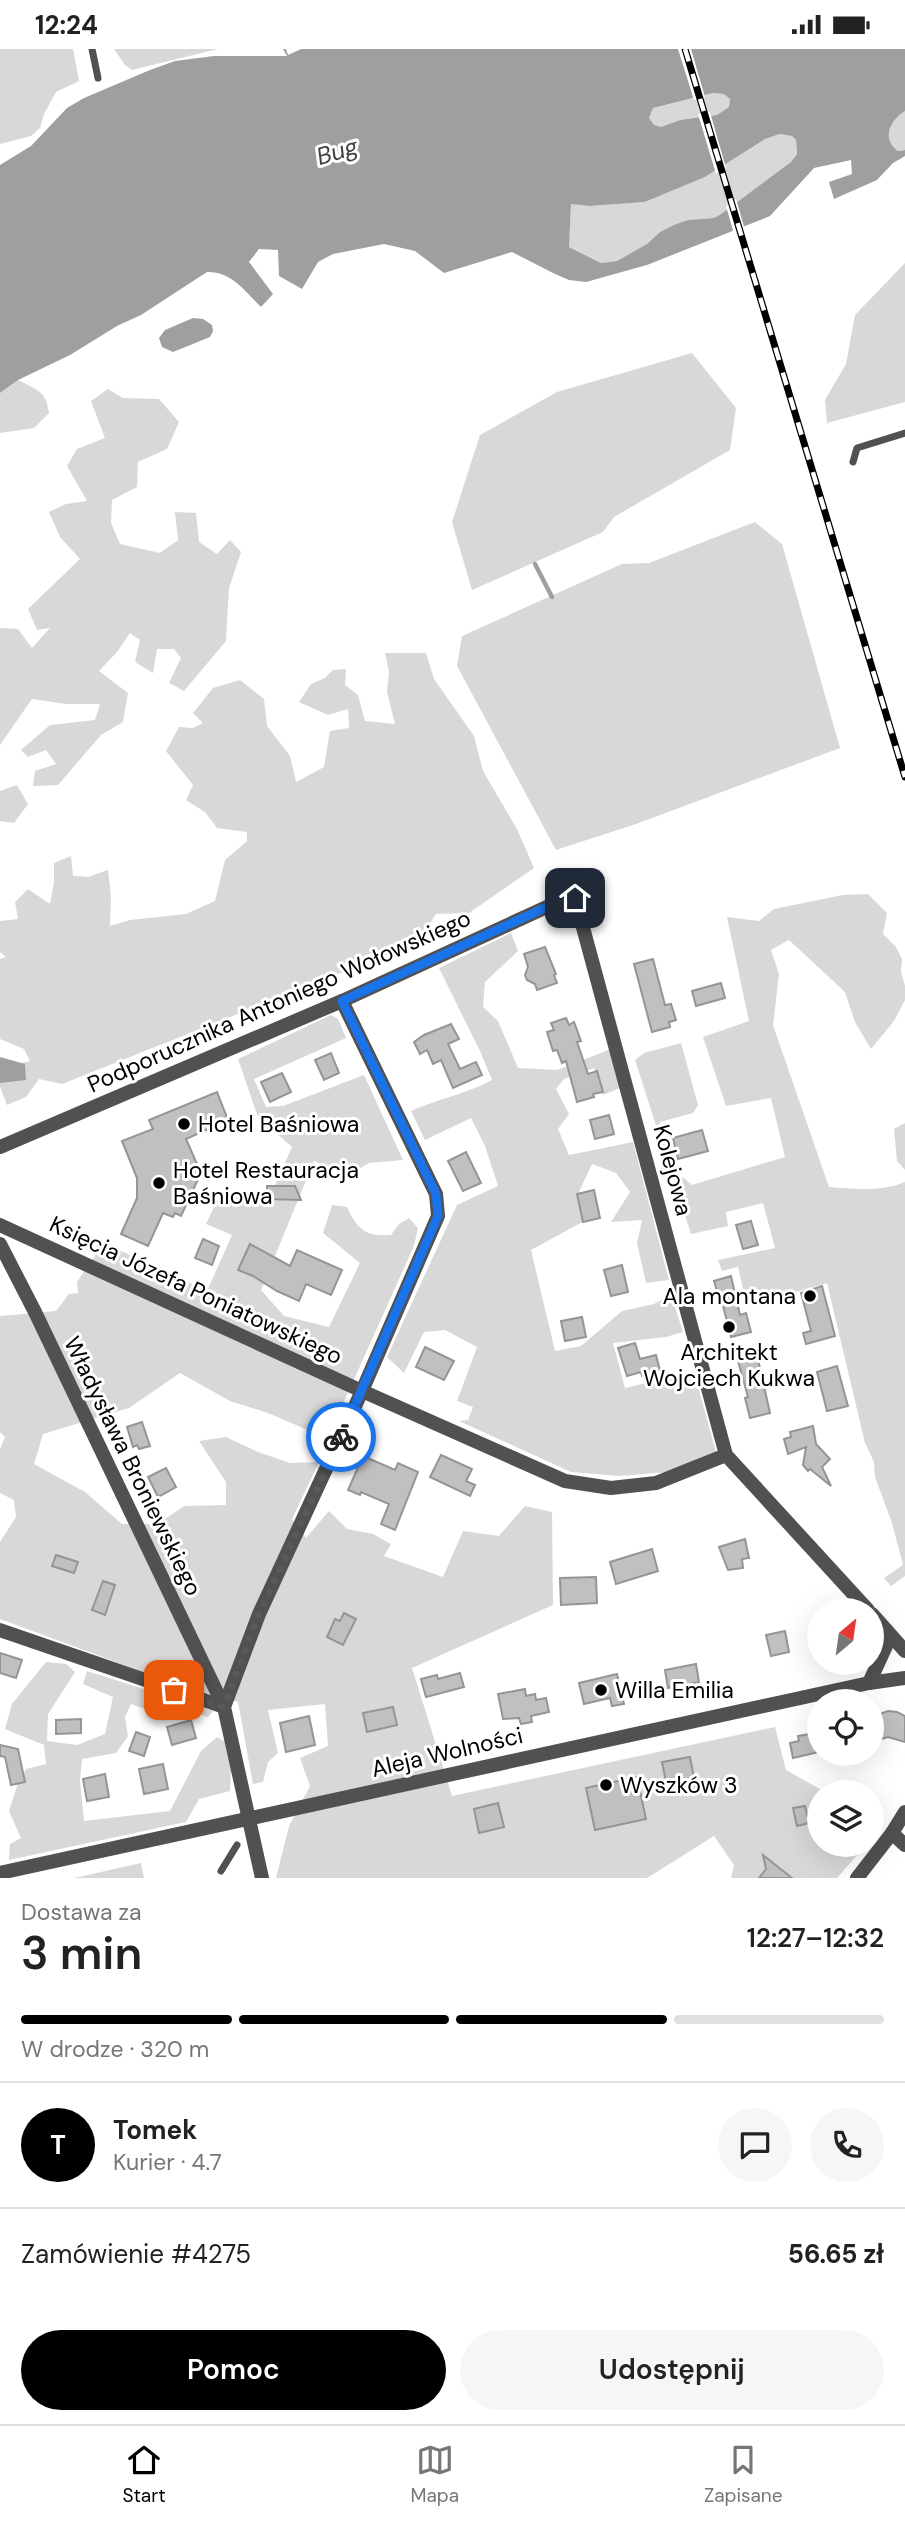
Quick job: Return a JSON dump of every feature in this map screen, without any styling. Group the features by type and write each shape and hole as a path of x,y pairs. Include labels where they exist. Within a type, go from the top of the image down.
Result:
{"street":[{"name":"Podporucznika Antoniego Wołowskiego","path":"0,1147 342,1001 562,900 575,898"},
{"name":"Kolejowa","path":"575,898 726,1455"},
{"path":"0,1630 224,1707 259,1614 362,1391 438,1216 436,1194 342,1001"},
{"name":"Księcia Józefa Poniatowskiego","path":"0,1225 565,1481 611,1487 656,1483 726,1455"},
{"name":"Władysława Broniewskiego","path":"0,1244 224,1707 262,1878"},
{"path":"726,1455 857,1598"},
{"path":"884,1628 905,1651"},
{"path":"869,1683 886,1646 886,1630"},
{"name":"Aleja Wolności","path":"0,1873 869,1683 905,1678"},
{"path":"857,1878 905,1812"},
{"path":"892,1833 905,1845"}],"lane":[{"path":"92,49 98,78"},
{"path":"853,462 857,448 905,433"},
{"path":"222,1871 237,1846"}],"shaded area":[{"path":"0,49 73,49 79,81 56,92 40,128 31,136 0,144"},
{"path":"114,49 218,49 132,70"},
{"path":"713,93 724,94 730,99 729,107 717,115 680,120 661,127 654,126 649,118 653,108"},
{"path":"905,111 905,150 898,151 890,141 889,130 895,119"},
{"path":"780,134 792,136 796,140 797,154 791,162 714,218 688,220 660,232 647,244 617,261 601,263 569,247 571,203 590,206 645,202 705,177 765,139"},
{"path":"905,263 905,402 827,423 825,400 846,364 855,315"},
{"path":"692,353 736,408 730,450 614,517 603,532 472,590 452,522 480,435 557,392"},
{"path":"18,380 43,395 49,413 34,428 0,433 0,393"},
{"path":"108,389 123,398 159,399 179,422 167,449 138,462 137,487 112,500 111,523 120,544 160,553 178,540 175,512 196,513 199,542 217,554 230,540 241,552 229,588 226,641 184,691 169,683 181,658 174,649 157,649 153,673 135,662 140,640 130,633 99,671 128,693 123,722 101,735 58,785 33,786 35,771 56,764 46,750 28,757 21,750 50,725 95,720 100,704 66,704 32,699 0,745 0,628 18,629 32,648 50,628 37,630 28,609 80,559 60,537 49,512 66,504 87,501 67,466 77,449 105,438 91,401"},
{"path":"755,522 782,544 840,748 636,824 556,850 457,666 462,636 622,564 649,563"},
{"path":"385,653 426,653 434,679 474,736 483,771 517,829 534,868 469,913 436,914 414,948 376,959 62,1084 39,1079 26,1097 7,1105 0,1087 0,1068 30,1061 24,1049 0,1039 0,959 6,957 0,952 0,921 18,919 15,902 28,889 50,904 54,863 71,856 73,876 88,877 108,870 110,926 130,920 186,914 215,901 225,860 247,841 247,832 217,828 205,812 186,800 193,785 166,751 179,727 193,728 203,723 193,713 213,688 240,680 264,699 267,726 290,756 296,782 324,767 330,731 349,728 348,709 328,715 299,702 311,684 325,678 333,670 346,669 345,685 358,695 365,721 395,724 387,692 389,672"},
{"path":"17,785 28,804 14,823 0,821 0,791"},
{"path":"868,894 887,913 883,934 896,947 902,959 905,1000 894,1021 871,1049 855,1022 845,992 789,940 771,950 779,974 773,1025 829,1187 877,1189 905,1182 905,1576 891,1586 884,1578 903,1565 892,1523 875,1477 874,1462 865,1443 827,1283 747,1306 738,1267 722,1271 718,1260 775,1248 763,1203 726,1212 728,1226 691,1234 635,1060 644,1053 681,1043 698,1105 693,1113 660,1122 672,1168 692,1185 785,1157 771,1098 726,1106 703,1037 749,1021 727,917 759,921 774,909 843,895"},
{"path":"511,933 518,951 485,982 483,1007 498,1021 518,1068 557,1070 611,1049 620,1088 603,1095 594,1068 564,1079 556,1089 569,1114 558,1129 569,1155 633,1142 669,1280 646,1283 637,1243 642,1220 611,1222 630,1192 616,1173 592,1164 578,1194 588,1219 531,1250 555,1351 581,1346 622,1311 654,1304 671,1294 683,1332 666,1337 613,1343 625,1388 694,1372 716,1452 669,1472 620,1476 571,1472 459,1421 468,1420 473,1407 457,1401 477,1347 445,1330 424,1332 404,1373 387,1357 457,1205 498,1186 485,1146 471,1118 425,1140 411,1111 492,1080 439,968"},
{"path":"331,1015 338,1019 346,1038 254,1079 266,1107 283,1106 364,1075 403,1160 369,1163 349,1175 314,1161 261,1290 284,1316 329,1327 360,1263 323,1233 332,1205 347,1207 363,1230 375,1235 391,1235 399,1224 409,1218 418,1228 414,1246 333,1426 317,1434 268,1413 230,1401 180,1373 129,1408 43,1434 34,1464 85,1492 122,1524 158,1524 184,1506 226,1505 226,1482 199,1441 226,1437 290,1463 319,1462 292,1519 306,1538 329,1511 347,1529 373,1534 391,1544 384,1556 443,1577 463,1531 499,1536 525,1506 552,1512 553,1605 412,1668 452,1796 775,1727 786,1770 807,1782 807,1857 855,1857 837,1878 731,1878 734,1865 714,1836 647,1878 276,1878 289,1826 310,1786 300,1758 328,1746 325,1704 268,1710 278,1753 268,1762 263,1782 253,1784 238,1702 192,1690 0,1619 0,1542 16,1517 14,1500 0,1493 0,1449 5,1437 0,1432 0,1316 56,1311 69,1294 78,1293 77,1282 104,1243 207,1291 232,1235 206,1224 221,1192 272,1192 292,1147 258,1117 238,1059"},
{"path":"905,1123 905,1170 897,1161 894,1129"},
{"path":"46,1662 66,1664 75,1672 48,1714 47,1741 77,1745 105,1734 113,1697 83,1684 87,1671 213,1711 208,1717 181,1708 160,1714 131,1704 125,1717 128,1736 116,1753 82,1759 80,1780 84,1821 170,1811 201,1751 217,1737 226,1742 231,1770 230,1791 199,1799 186,1822 9,1860 10,1844 21,1838 9,1811 17,1786 26,1769 46,1764 44,1745 5,1729 12,1704"},
{"path":"141,1863 144,1878 74,1878"}],"water":[{"name":"Bug","path":"283,49 286,49 288,55 301,49 905,49 905,111 895,119 889,135 898,151 905,150 905,156 893,163 877,180 834,199 829,182 852,174 851,160 814,168 770,216 647,265 586,282 569,280 512,252 444,273 415,251 384,244 333,254 318,262 302,289 279,276 278,250 259,249 249,262 273,294 261,307 230,278 207,272 141,315 117,326 70,355 18,380 0,393 0,165 31,146 67,108 150,70 175,61 214,56 287,56","holes":["713,93 724,94 730,99 729,107 717,115 680,120 661,127 654,125 649,118 653,108","780,134 792,136 796,140 797,154 791,162 714,218 688,220 674,225 617,261 601,263 569,247 571,204 590,206 645,202 705,177 765,139"]},
{"path":"193,318 203,319 212,325 210,337 173,352 162,347 159,338 165,330"},
{"path":"0,1057 25,1064 26,1080 0,1083"}],"pier":[{"path":"678,49 691,49 705,97 694,100"},
{"path":"710,112 726,168 716,174 698,114"},
{"path":"736,199 745,230 734,234 726,206"}],"building":[{"path":"545,947 557,983 537,990 535,984 527,980 525,975 528,967 524,954"},
{"path":"653,959 665,1005 671,1004 676,1020 669,1022 670,1027 652,1032 634,964"},
{"path":"721,983 725,998 696,1006 692,991"},
{"path":"566,1018 569,1025 574,1022 581,1041 577,1042 588,1074 597,1071 603,1092 577,1102 566,1061 562,1063 557,1050 553,1051 547,1032 554,1030 551,1023"},
{"path":"451,1024 459,1039 448,1044 460,1069 476,1062 482,1075 453,1088 441,1060 433,1064 427,1050 420,1054 414,1042"},
{"path":"331,1053 339,1073 324,1080 315,1060"},
{"path":"282,1073 291,1092 270,1102 261,1082"},
{"path":"217,1092 228,1120 186,1139 201,1173 181,1216 175,1213 173,1217 163,1213 148,1246 121,1234 137,1198 137,1178 122,1141 153,1129 149,1120"},
{"path":"609,1115 614,1134 595,1139 590,1120"},
{"path":"702,1130 708,1151 678,1159 673,1138"},
{"path":"466,1152 481,1183 463,1191 448,1161"},
{"path":"267,1186 295,1186 301,1200 267,1199"},
{"path":"594,1190 600,1218 583,1222 577,1194"},
{"path":"751,1221 758,1245 743,1249 736,1225"},
{"path":"203,1239 219,1246 212,1265 195,1258"},
{"path":"250,1244 290,1266 297,1250 342,1270 331,1295 306,1284 299,1301 238,1270"},
{"path":"622,1265 628,1292 611,1296 604,1270"},
{"path":"731,1276 740,1315 746,1313 751,1332 731,1337 714,1281"},
{"path":"822,1286 835,1336 806,1344 803,1333 811,1331 801,1293"},
{"path":"582,1317 586,1337 565,1341 561,1321"},
{"path":"635,1343 640,1359 656,1355 660,1370 642,1376 641,1372 627,1376 618,1348"},
{"path":"425,1347 454,1361 444,1380 416,1367"},
{"path":"757,1355 770,1413 750,1418 745,1398 748,1397 738,1361"},
{"path":"837,1366 848,1406 827,1411 817,1372"},
{"path":"142,1422 150,1446 139,1449 137,1445 133,1447 127,1427"},
{"path":"813,1426 816,1444 830,1459 822,1467 831,1486 803,1465 806,1447 788,1454 784,1439 791,1437 790,1432"},
{"path":"441,1455 472,1469 466,1481 475,1485 470,1496 430,1477"},
{"path":"363,1456 395,1470 398,1463 418,1472 395,1530 381,1524 389,1504 361,1492 360,1495 348,1490"},
{"path":"166,1468 176,1487 158,1497 148,1477"},
{"path":"745,1539 749,1558 742,1559 743,1568 728,1570 719,1547"},
{"path":"652,1549 658,1571 616,1584 610,1562"},
{"path":"56,1555 78,1562 74,1573 52,1566"},
{"path":"596,1577 597,1603 561,1605 560,1578"},
{"path":"103,1581 115,1585 105,1615 92,1610"},
{"path":"344,1613 356,1619 343,1645 327,1637 335,1619 340,1621"},
{"path":"785,1631 789,1652 771,1656 766,1635"},
{"path":"0,1653 22,1660 16,1678 0,1673"},
{"path":"696,1664 699,1682 668,1688 665,1670"},
{"path":"460,1673 464,1687 426,1697 421,1679 437,1675 438,1679"},
{"name":"Willa Emilia","path":"617,1674 624,1704 612,1706 610,1698 584,1704 579,1683"},
{"path":"525,1689 526,1696 535,1694 536,1700 546,1698 549,1712 531,1716 532,1722 521,1724 519,1718 503,1719 498,1694"},
{"path":"393,1707 397,1725 367,1732 363,1713"},
{"path":"884,1712 897,1712 905,1716 905,1742 884,1738"},
{"path":"309,1716 315,1745 286,1752 280,1723"},
{"path":"81,1719 81,1733 56,1734 56,1720"},
{"path":"191,1720 196,1738 172,1745 167,1727"},
{"path":"136,1732 150,1737 144,1756 129,1751"},
{"path":"807,1734 807,1755 793,1758 790,1743 799,1741 798,1736"},
{"path":"0,1745 18,1749 25,1782 11,1785 5,1757 0,1756"},
{"path":"690,1757 696,1788 668,1792 662,1762"},
{"path":"163,1764 168,1789 144,1794 139,1769"},
{"path":"105,1774 109,1797 87,1801 83,1779"},
{"path":"637,1777 646,1819 595,1830 586,1788"},
{"path":"498,1803 504,1827 479,1833 474,1809"},
{"path":"805,1806 807,1824 797,1826 793,1808"},
{"path":"763,1855 792,1878 759,1878 766,1869"}],"waterway":[{"path":"535,564 552,597"}],"railway":[{"path":"685,49 905,777"}],"way so far":[{"path":"174,1690 224,1707 259,1614 341,1437"}],"place":[{"name":"Hotel Baśniowa","path":"184,1124"},
{"name":"Hotel Restauracja Baśniowa","path":"159,1183"},
{"name":"Ala montana","path":"810,1296"},
{"name":"Architekt Wojciech Kukwa","path":"729,1327"},
{"name":"Willa Emilia","path":"601,1690"},
{"name":"Wyszków 3","path":"606,1785"}],"route":[{"path":"341,1437 438,1216 436,1194 342,1001 562,900 575,898"}]}
